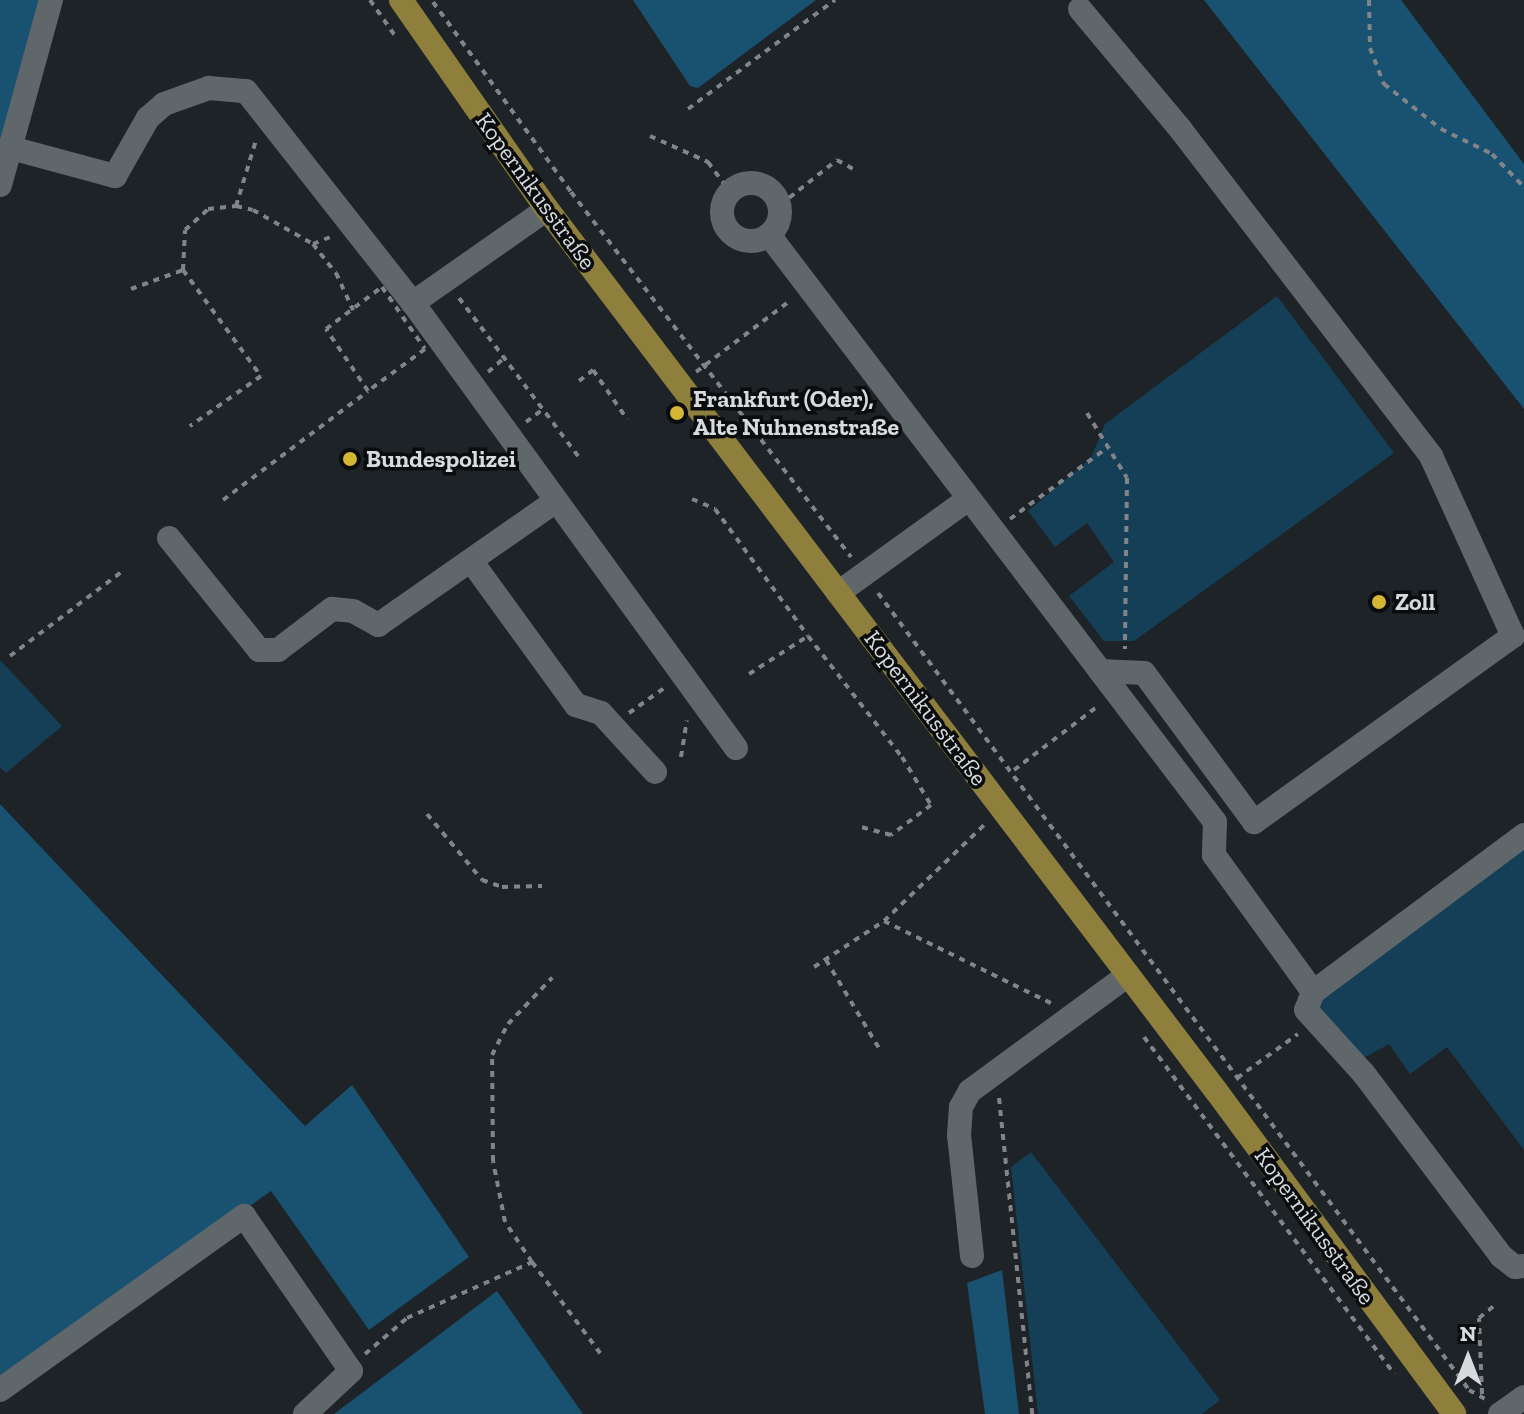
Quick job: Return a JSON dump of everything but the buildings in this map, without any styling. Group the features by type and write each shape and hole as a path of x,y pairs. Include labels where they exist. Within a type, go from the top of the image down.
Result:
{"main road":[{"name":"Kopernikusstraße","path":"401,0 547,209 1217,1092 1454,1414"}],"street":[{"path":"0,185 51,0"},
{"path":"1080,9 1181,130 1431,456 1513,636 1254,822 1144,673 1112,671"},
{"path":"11,148 115,176 148,118 164,104 209,88 246,91 413,303 736,748"},
{"path":"745,183 763,185 780,205 779,221 769,235 751,241 726,228 722,209 730,192 745,183"},
{"path":"413,303 547,209"},
{"path":"769,235 992,532 1112,671 1215,822 1214,855 1313,992"},
{"path":"838,593 967,500"},
{"path":"169,538 259,650 278,650 332,609 353,611 378,625 556,501"},
{"path":"472,562 576,705 601,713 655,772"},
{"path":"1524,835 1313,992 1306,1010 1313,1023 1364,1074 1501,1256 1515,1267 1524,1266"},
{"path":"972,1256 961,1107 970,1091 1128,975"},
{"path":"0,1390 244,1216 351,1371 305,1414"},
{"path":"1494,1409 1524,1397"}],"path":[{"path":"431,0 571,192 707,363 1014,770 1469,1390 1482,1394 1494,1409"},
{"path":"688,109 835,0"},
{"path":"1369,0 1370,48 1384,84 1441,129 1492,154 1524,187"},
{"path":"236,206 264,114"},
{"path":"650,136 708,162 730,192"},
{"path":"780,205 837,160 857,171"},
{"path":"190,426 261,376 183,270 185,230 208,209 236,206 253,210 313,244 336,273 353,310"},
{"path":"131,289 183,270"},
{"path":"446,280 578,456"},
{"path":"679,385 809,286"},
{"path":"223,500 425,349 382,287 326,329 368,391"},
{"path":"579,381 593,370 627,419"},
{"path":"1087,413 1127,478 1131,501 1112,671"},
{"path":"992,532 1108,447"},
{"path":"692,499 715,509 902,757 931,805 891,835 862,827"},
{"path":"10,656 124,570"},
{"path":"749,674 808,636"},
{"path":"611,726 682,674"},
{"path":"1014,770 1098,706"},
{"path":"427,814 482,880 502,887 542,886"},
{"path":"814,967 884,921 985,824"},
{"path":"884,921 1073,1015"},
{"path":"826,960 880,1050"},
{"path":"552,978 508,1024 492,1055 493,1161 505,1222 603,1357"},
{"path":"1217,1092 1313,1023"},
{"path":"996,1071 1032,1414"},
{"path":"351,1371 407,1318 532,1262"},
{"path":"1482,1394 1479,1318 1494,1306"}],"shaded area":[{"path":"0,0 56,0 0,156"},
{"path":"633,0 816,0 698,88 690,86"},
{"path":"1204,0 1401,0 1524,164 1524,409"},
{"path":"1277,296 1394,453 1134,641 1104,641 1069,596 1114,562 1087,523 1055,547 1028,511 1091,458 1105,424"},
{"path":"0,660 62,726 6,773 0,767"},
{"path":"0,804 305,1126 352,1085 469,1257 369,1330 271,1191 0,1383"},
{"path":"1524,848 1524,1150 1447,1047 1410,1074 1389,1044 1366,1057 1342,1043 1320,1015 1320,1004 1322,995"},
{"path":"1031,1152 1220,1400 1202,1414 1038,1414 1011,1167"},
{"path":"1002,1270 1019,1414 985,1414 967,1283"},
{"path":"497,1291 583,1414 334,1414"}],"place":[{"name":"Frankfurt (Oder), Alte Nuhnenstraße","path":"677,413"},
{"name":"Bundespolizei","path":"350,459"},
{"name":"Zoll","path":"1379,602"}]}
